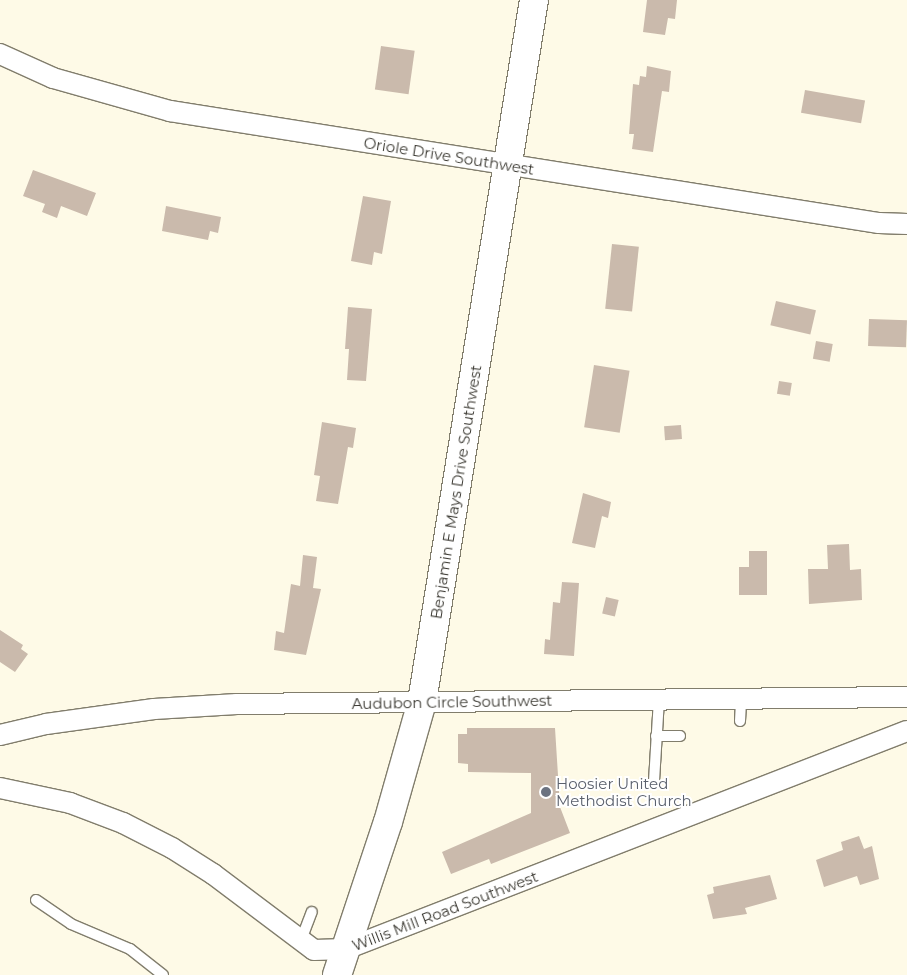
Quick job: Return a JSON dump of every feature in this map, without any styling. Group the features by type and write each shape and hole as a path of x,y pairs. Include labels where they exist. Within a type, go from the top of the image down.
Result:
{"street":[{"name":"Benjamin E Mays Drive Southwest","path":"337,975 388,822 422,702 510,165 534,0"},
{"name":"Oriole Drive Southwest","path":"0,54 54,78 170,111 880,223 907,224"},
{"name":"Audubon Circle Southwest","path":"0,735 46,724 154,709 237,704 907,697"},
{"name":"Willis Mill Road Southwest","path":"0,788 70,803 123,822 172,848 314,950 346,949 907,731"}],"lane":[{"path":"740,721 741,699"},
{"path":"654,781 658,700"},
{"path":"656,736 680,736"},
{"path":"36,900 70,924 130,949 163,975"},
{"path":"301,940 312,912"}],"building":[{"path":"647,0 677,0 675,19 668,18 665,35 643,32"},
{"path":"381,46 415,51 409,94 375,90"},
{"path":"647,66 671,71 669,92 662,91 653,152 632,149 634,134 629,134 633,84 639,85 640,76 646,77"},
{"path":"805,90 865,101 861,123 801,113"},
{"path":"33,170 96,193 87,216 61,206 57,218 42,212 45,204 23,196"},
{"path":"363,196 391,201 382,254 374,252 372,265 351,261"},
{"path":"166,206 221,217 218,233 210,231 208,240 162,231"},
{"path":"612,244 639,247 632,311 605,309"},
{"path":"776,301 816,310 810,335 770,325"},
{"path":"348,307 372,309 366,381 347,380 349,349 345,349"},
{"path":"869,319 907,320 906,347 868,346"},
{"path":"816,341 833,344 830,362 813,359"},
{"path":"594,365 630,371 620,433 584,427"},
{"path":"779,381 792,383 790,396 777,394"},
{"path":"322,422 356,428 353,448 348,447 338,504 316,501 320,476 314,475"},
{"path":"681,425 682,439 665,440 664,426"},
{"path":"583,493 611,502 608,518 602,516 595,548 572,543"},
{"path":"849,544 850,570 861,569 862,600 809,604 808,569 828,569 827,545"},
{"path":"749,551 767,551 767,595 739,595 739,567 749,567"},
{"path":"303,555 317,557 313,588 321,589 306,655 274,650 276,631 284,633 291,584 300,586"},
{"path":"562,582 579,583 574,656 544,654 545,639 550,640 553,602 560,603"},
{"path":"606,597 619,600 615,616 602,614"},
{"path":"0,630 23,645 21,649 28,654 15,672 0,662"},
{"name":"Hoosier United Methodist Church","path":"467,728 555,728 560,807 570,833 491,864 489,859 451,874 442,852 531,813 531,773 468,772 468,764 458,763 458,734 467,734"},
{"path":"859,836 864,849 872,846 879,879 860,885 857,876 824,887 816,860 843,850 841,842"},
{"path":"770,875 777,899 745,908 747,914 713,919 707,895 714,893 713,887"}],"place":[{"name":"Hoosier United Methodist Church","path":"546,792"}]}
